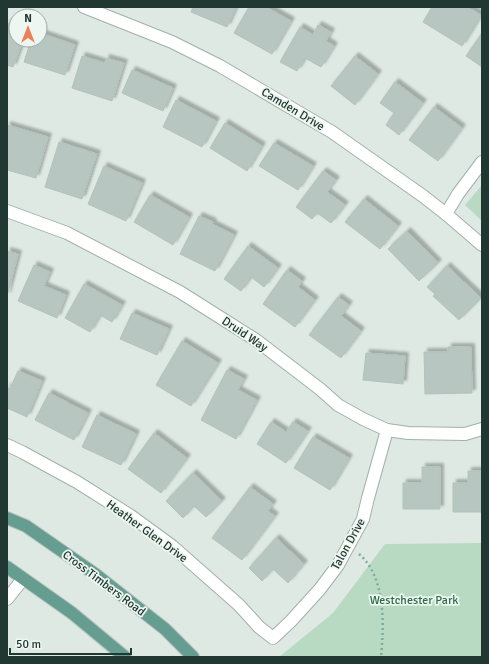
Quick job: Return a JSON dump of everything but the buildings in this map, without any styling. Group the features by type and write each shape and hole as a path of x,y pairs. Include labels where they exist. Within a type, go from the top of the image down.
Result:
{"main road":[{"name":"Cross Timbers Road","path":"7,518 26,526 95,574 165,629 193,657"},
{"path":"7,567 72,613 125,657"}],"street":[{"name":"Camden Drive","path":"84,7 172,42 220,66 332,132 423,196 482,245"},
{"path":"446,214 458,194 482,162"},
{"name":"Druid Way","path":"7,211 66,233 180,292 256,340 320,389 338,405 363,419 387,430 408,433 465,434 482,430"},
{"name":"Talon Drive","path":"273,638 291,622 320,589 338,565 349,545 363,519 387,430"},
{"name":"Heather Glen Drive","path":"7,445 77,482 172,546 239,605 259,627 273,638"},
{"path":"7,599 23,579"}],"path":[{"path":"349,545 366,559 376,578 381,599 381,657"}],"green space":[{"path":"482,185 482,221 465,205"},
{"name":"Westchester Park","path":"482,543 482,657 279,657 333,613 385,544"}]}
